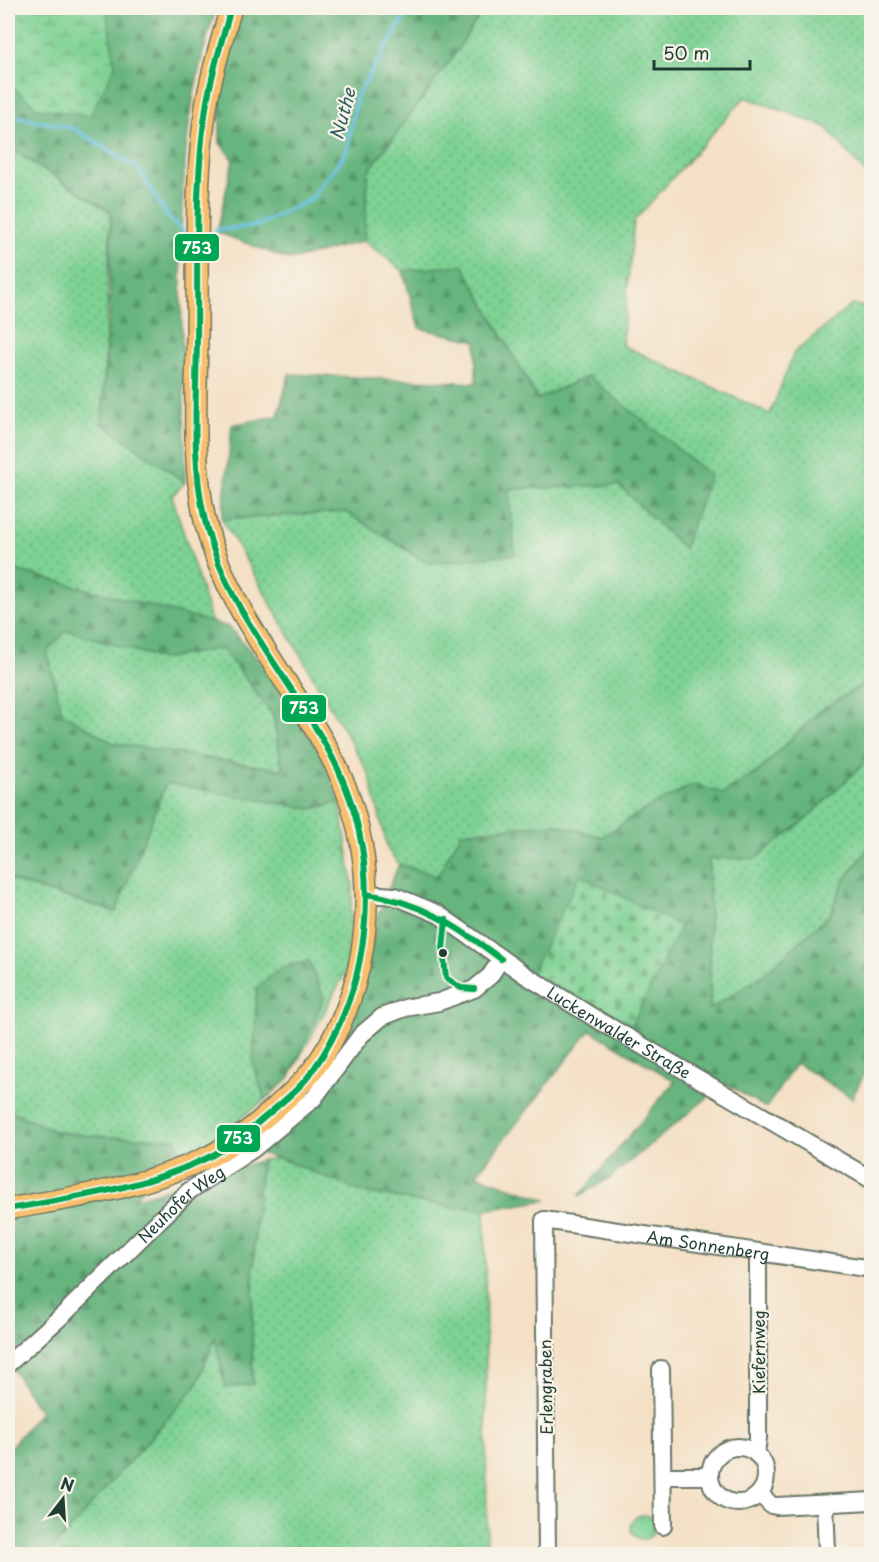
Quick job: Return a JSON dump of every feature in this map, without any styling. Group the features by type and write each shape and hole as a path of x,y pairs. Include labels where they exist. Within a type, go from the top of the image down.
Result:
{"main road":[{"path":"8,1209 139,1184 208,1158 248,1132 284,1101 312,1072 338,1031 357,981 366,924 366,894 358,830 339,773 315,726 251,631 228,584 205,517 196,420 202,139 206,104 231,8"}],"street":[{"name":"Luckenwalder Straße","path":"366,894 395,896 438,914 501,959 593,1017 872,1180"},
{"name":"Neuhofer Weg","path":"8,1364 189,1191 253,1149 314,1098 361,1035 382,1017 405,1008 439,1002 474,989 490,976 501,959"},
{"name":"Am Sonnenberg","path":"544,1220 872,1269"},
{"name":"Erlengraben","path":"544,1220 547,1554"},
{"name":"Kiefernweg","path":"758,1252 759,1438 756,1453 764,1464 767,1478 760,1494"},
{"path":"661,1370 663,1526"},
{"path":"756,1453 745,1447 728,1448 719,1454 711,1464 709,1476 712,1488 718,1497 735,1504 747,1503 760,1494 771,1505 776,1506 872,1501"},
{"path":"663,1476 709,1476"},
{"path":"825,1504 827,1551"}],"green space":[{"path":"8,8 106,8 115,66 90,116 38,108 8,83"},
{"path":"106,8 217,8 200,64 189,122 183,182 181,303 185,482 102,423 110,299 111,212 8,147 8,83 38,108 115,66"},
{"path":"239,8 484,8 452,58 368,172 364,241 290,260 217,232 233,160 220,143 219,68"},
{"path":"484,8 871,8 871,180 826,127 745,97 634,221 622,345 770,414 794,353 851,305 871,307 871,679 817,713 759,771 723,794 651,806 602,837 555,824 463,832 437,877 399,864 388,850 369,774 222,519 346,512 428,563 515,554 508,489 619,485 684,548 538,399 463,266 403,271 364,241 368,172 452,58"},
{"path":"8,147 111,212 102,423 185,482 172,496 212,623 8,568"},
{"path":"463,265 537,399 588,376 710,475 684,549 619,485 509,489 515,554 428,563 346,512 222,519 232,425 278,416 289,374 476,383 476,341 419,328 403,271"},
{"path":"8,568 229,627 270,673 323,758 340,802 312,809 166,783 116,912 13,881 8,874","holes":["67,630 162,659 222,648 273,715 283,770 113,743 62,713 47,651"]},
{"path":"67,630 162,659 222,648 273,715 283,770 113,743 62,713 47,651"},
{"path":"871,679 871,757 803,822 756,858 709,859 710,1009 762,976 830,914 843,883 871,844 871,1061 852,1098 796,1063 766,1108 725,1083 610,1178 579,1196 675,1081 590,1030 476,1175 547,1200 485,1210 450,1207 362,1192 279,1158 262,1154 270,1135 301,1113 362,984 379,913 399,864 437,876 462,832 555,824 602,837 651,806 695,784 723,794 759,771 817,713"},
{"path":"871,757 871,844 843,883 830,914 762,976 710,1010 709,858 756,858 803,822"},
{"path":"166,783 312,809 340,802 353,887 346,971 289,1078 324,997 253,1063 265,1100 211,1140 181,1151 176,1139 88,1136 54,1131 8,1110 8,874 13,881 115,912"},
{"path":"580,875 681,926 632,1024 531,974"},
{"path":"309,961 324,998 289,1078 265,1100 253,1064 257,988 282,967"},
{"path":"8,1110 54,1131 88,1136 176,1139 181,1151 133,1199 262,1160 253,1272 253,1384 225,1388 215,1338 196,1386 48,1554 8,1554 8,1450 40,1412 8,1362"},
{"path":"279,1158 362,1192 450,1207 485,1210 487,1554 48,1554 196,1386 216,1337 253,1384 253,1272 262,1160"},
{"path":"643,1515 652,1518 655,1527 652,1536 643,1539 634,1536 631,1527 634,1518"}],"waterway":[{"name":"Nuthe","path":"215,230 256,226 311,199 346,153 357,96 410,8"},
{"name":"Nuthe","path":"8,115 73,128 139,169 167,216 183,231"}],"transit line":[{"name":"753","path":"8,1209 113,1190 139,1183 189,1166 234,1142 291,1094 313,1070 333,1036 349,1000 359,962 365,923 366,883 361,844 352,806 338,769 322,738 247,620 231,590 206,525 198,480 195,410 197,225 202,137 208,95 231,8"},
{"name":"753","path":"366,894 386,897 438,917 501,959"},
{"name":"753","path":"446,919 443,949 446,978 461,988 474,989"}]}
